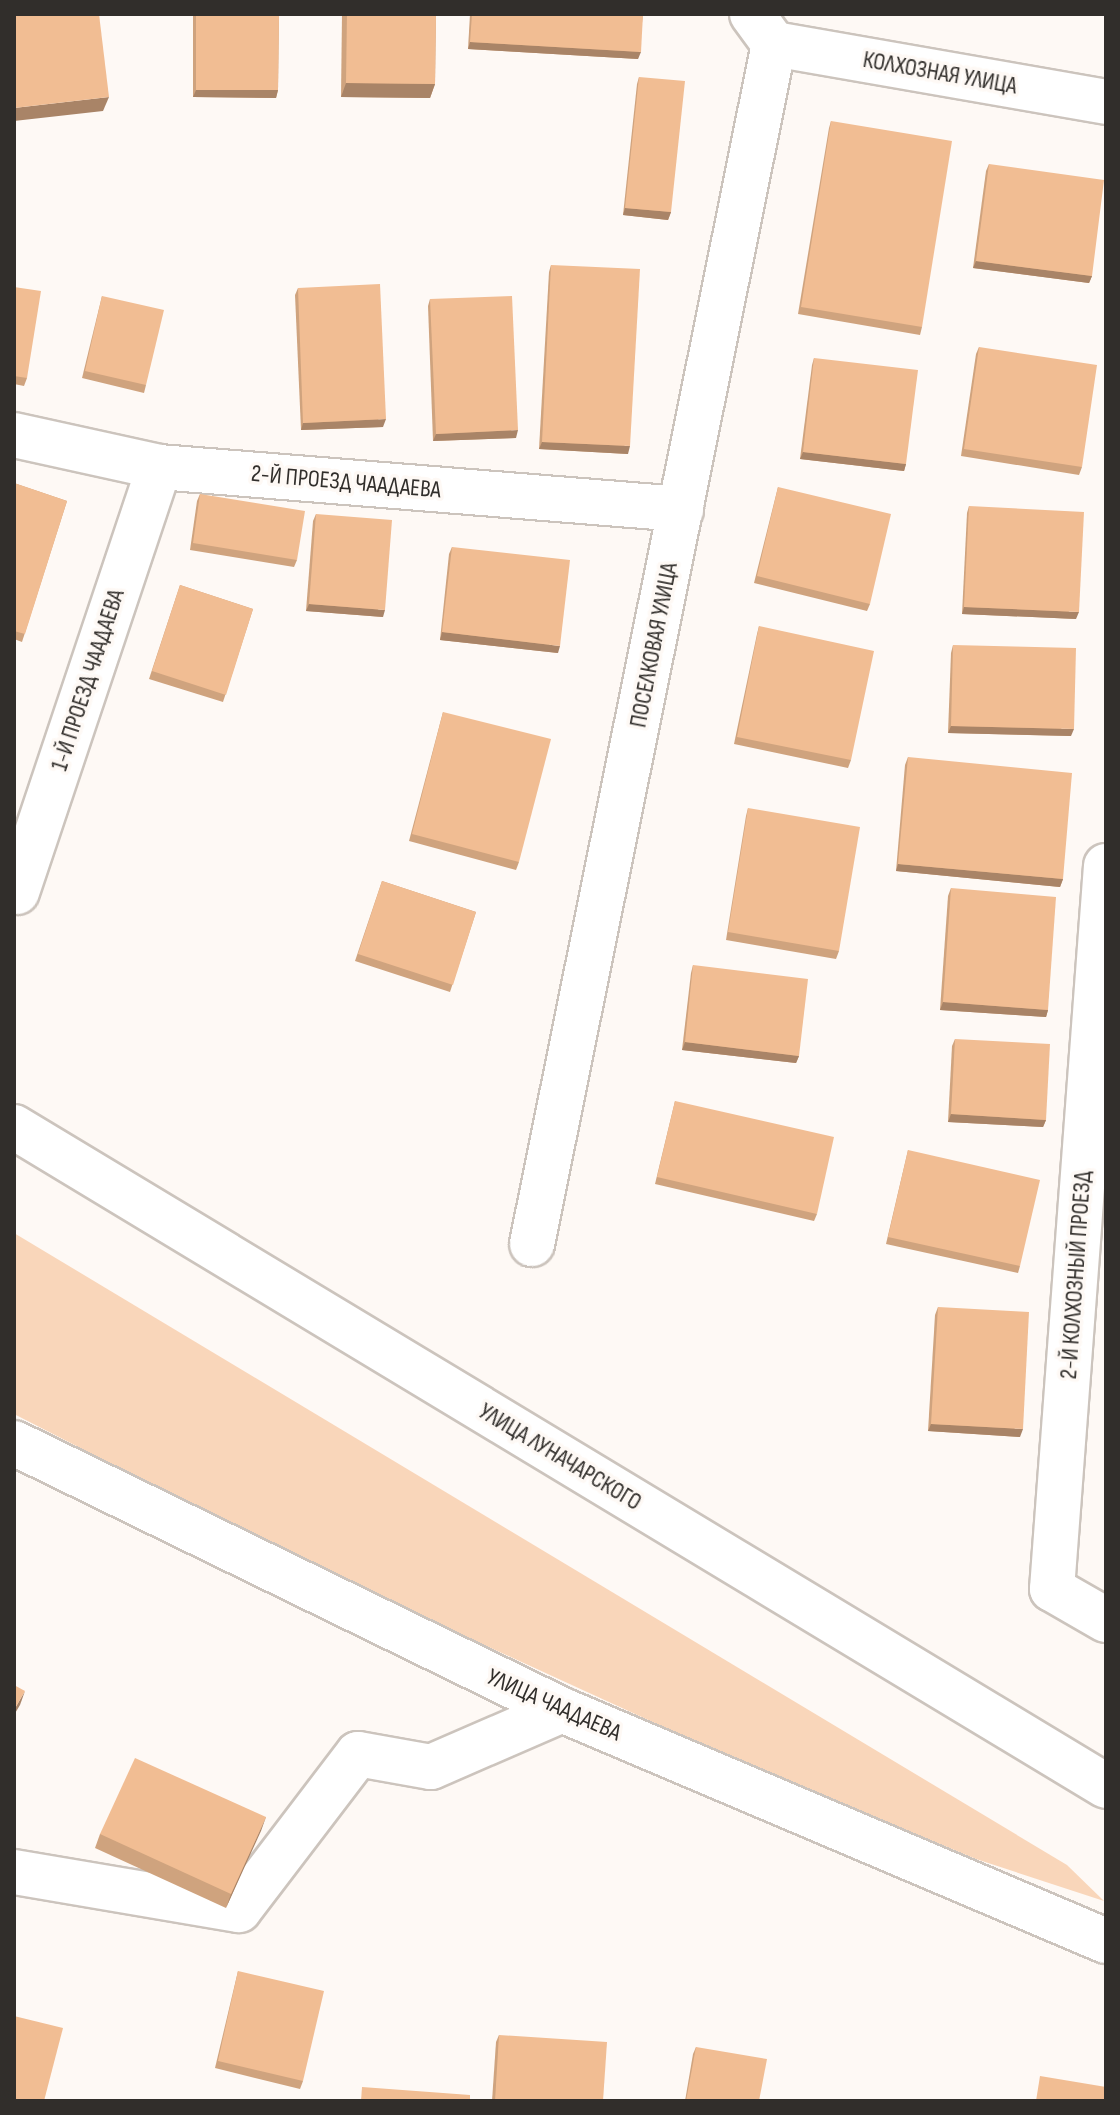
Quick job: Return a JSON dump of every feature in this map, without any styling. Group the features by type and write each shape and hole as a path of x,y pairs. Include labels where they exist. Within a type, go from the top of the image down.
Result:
{"street":[{"name":"КОЛХОЗНАЯ УЛИЦА","path":"763,29 1106,102"},
{"name":"ПОСЕЛКОВАЯ УЛИЦА","path":"532,1244 681,509 763,29"},
{"name":"2-Й ПРОЕЗД ЧААДАЕВА","path":"14,435 159,467 681,509"},
{"name":"1-Й ПРОЕЗД ЧААДАЕВА","path":"17,892 159,467"},
{"name":"2-Й КОЛХОЗНЫЙ ПРОЕЗД","path":"1106,866 1052,1589 1106,1620"},
{"name":"УЛИЦА ЛУНАЧАРСКОГО","path":"14,1127 1106,1786"},
{"name":"УЛИЦА ЧААДАЕВА","path":"14,1443 562,1710 1106,1941"},
{"path":"14,1872 239,1910 358,1754 431,1767 562,1710"}],"shaded area":[{"path":"14,1233 1067,1865 1104,1901 976,1859 705,1746 303,1562 14,1414"}],"building":[{"path":"14,14 99,14 109,97 14,108"},
{"path":"196,14 279,14 278,90 196,90"},
{"path":"347,14 436,14 435,84 346,83"},
{"path":"472,14 643,14 641,52 470,42"},
{"path":"639,77 685,81 671,212 625,208"},
{"path":"831,121 952,141 922,327 801,307"},
{"path":"989,164 1104,180 1092,276 976,261"},
{"path":"551,265 640,269 630,446 542,442"},
{"path":"380,284 386,419 303,423 298,288"},
{"path":"14,287 41,291 27,378 14,376"},
{"path":"102,296 164,310 146,385 85,371"},
{"path":"512,296 518,430 436,434 430,299"},
{"path":"979,347 1097,365 1082,467 964,449"},
{"path":"814,358 918,370 906,464 803,452"},
{"path":"14,483 67,501 25,634 14,631"},
{"path":"778,487 891,514 870,604 757,576"},
{"path":"200,494 305,511 297,560 193,543"},
{"path":"969,506 1084,512 1079,612 964,607"},
{"path":"316,514 392,520 385,610 309,604"},
{"path":"452,547 570,560 560,646 442,632"},
{"path":"180,585 253,609 226,695 152,671"},
{"path":"759,626 874,651 851,760 737,737"},
{"path":"953,645 1076,648 1074,729 951,726"},
{"path":"443,712 551,739 519,862 412,834"},
{"path":"908,757 1072,773 1063,879 898,864"},
{"path":"748,808 860,827 839,951 728,932"},
{"path":"382,881 476,912 453,985 358,954"},
{"path":"951,888 1056,897 1048,1010 943,1002"},
{"path":"693,965 808,979 799,1056 685,1042"},
{"path":"955,1039 1050,1044 1046,1120 951,1114"},
{"path":"675,1101 834,1137 817,1214 657,1177"},
{"path":"908,1150 1040,1180 1020,1266 888,1237"},
{"path":"938,1307 1029,1312 1023,1429 931,1424"},
{"path":"14,1685 25,1691 14,1710"},
{"path":"135,1758 266,1817 231,1894 100,1834"},
{"path":"238,1971 324,1991 303,2081 218,2061"},
{"path":"14,2016 63,2028 44,2101 14,2101"},
{"path":"499,2035 607,2042 603,2101 495,2101"},
{"path":"696,2047 767,2059 759,2101 686,2101"},
{"path":"1040,2076 1106,2087 1106,2101 1036,2101"},
{"path":"362,2087 470,2095 470,2101 361,2101"}]}
